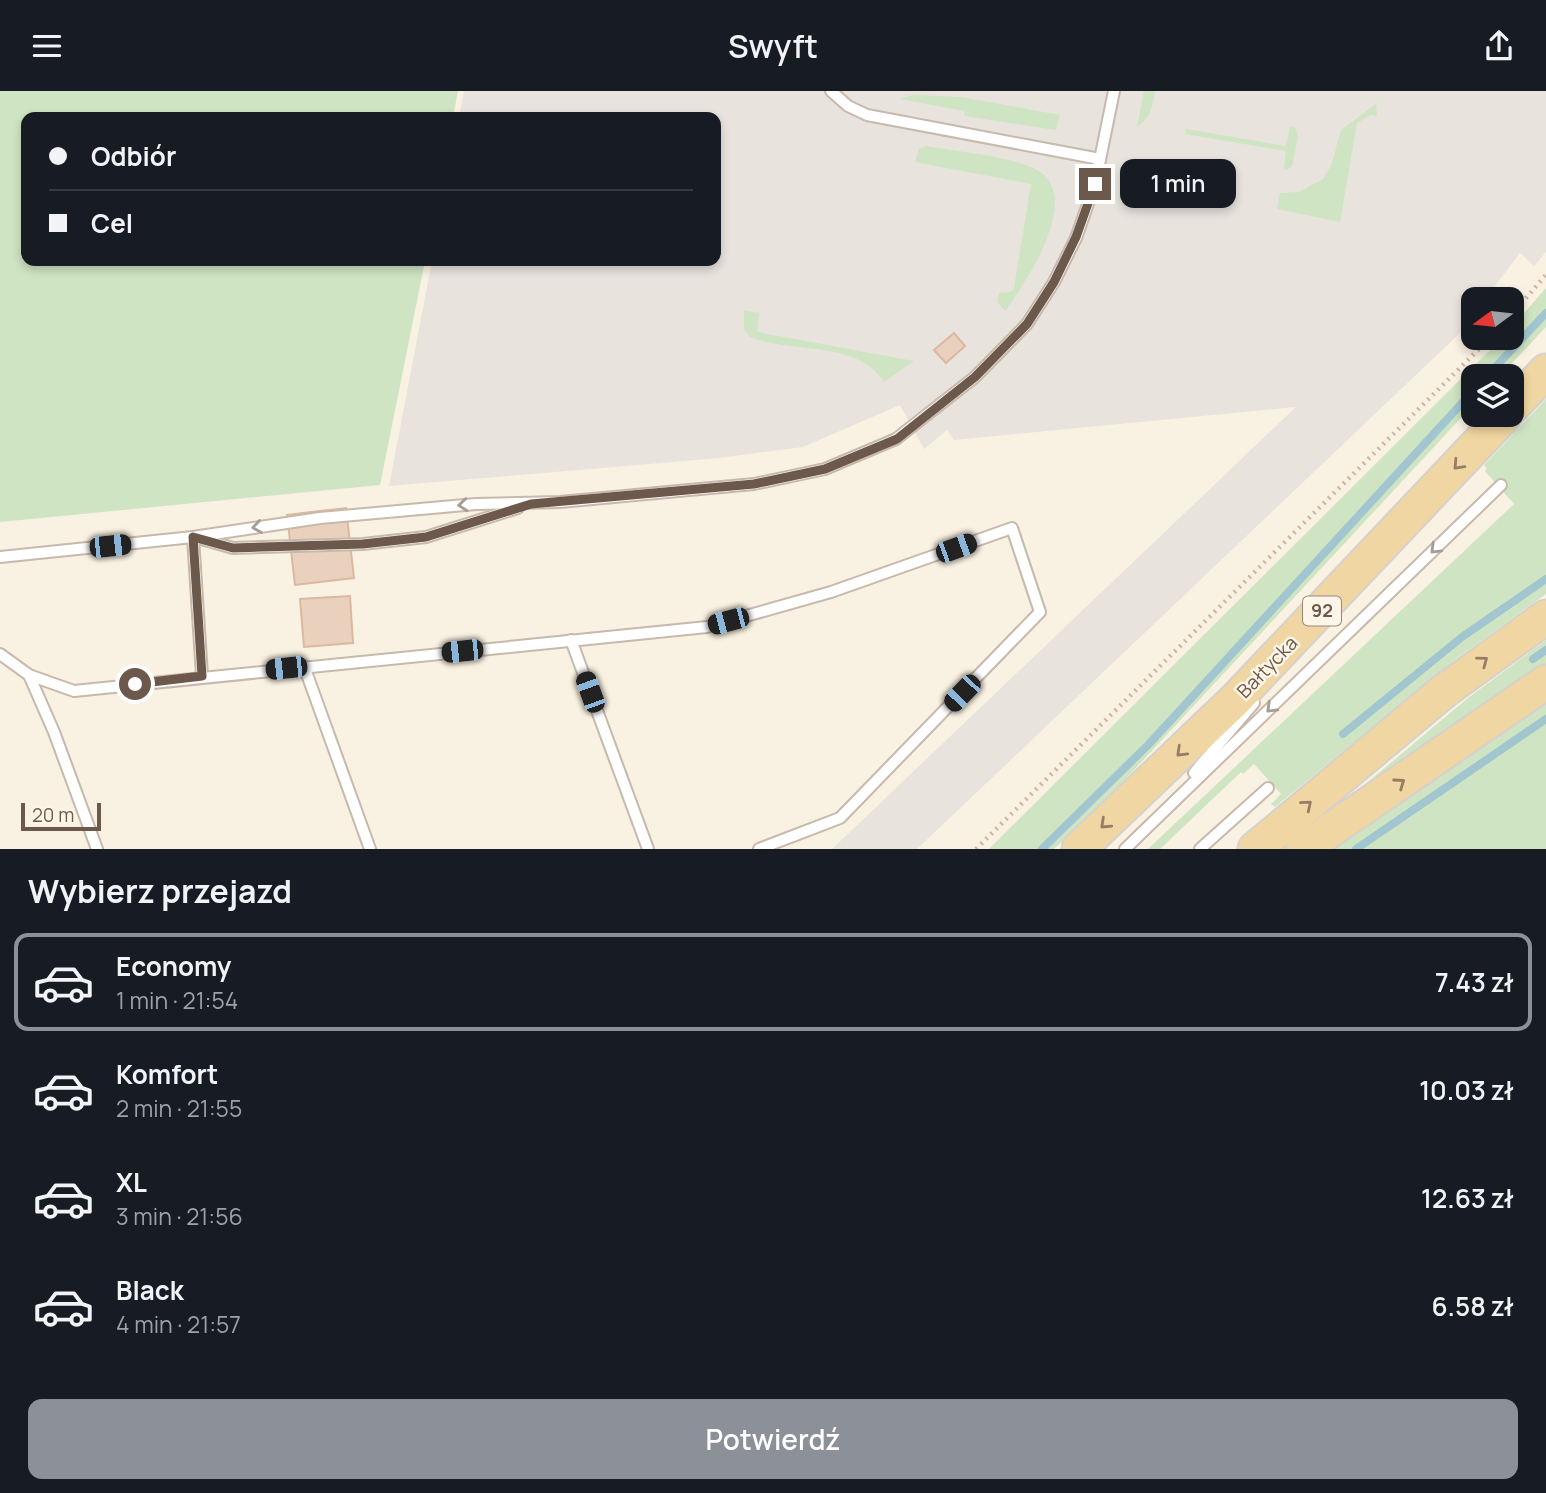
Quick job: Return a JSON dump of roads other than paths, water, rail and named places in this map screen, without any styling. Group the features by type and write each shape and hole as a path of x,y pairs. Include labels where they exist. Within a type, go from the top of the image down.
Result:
{"main road":[{"path":"1524,394 1546,371"},
{"name":"Bałtycka","path":"1079,849 1236,699 1494,427"},
{"path":"1255,849 1464,675 1546,617"},
{"path":"1303,849 1546,683"}],"lane":[{"path":"831,91 848,106 867,115 1100,159"},
{"path":"0,558 193,537 320,518 476,504 531,504 754,484 825,469 897,439 975,377 1027,324 1054,282 1076,237 1100,159 1114,91"},
{"path":"1124,849 1502,485"},
{"path":"193,537 233,548 363,544 426,537 531,504"},
{"path":"0,654 29,675 74,691 707,627 831,592 1012,528 1041,612 840,818 759,849"},
{"path":"193,537 202,676"},
{"path":"1284,667 1389,539"},
{"path":"571,640 648,849"},
{"path":"304,666 370,849"},
{"path":"29,675 54,732 97,849"},
{"path":"1124,849 1213,752 1266,688"},
{"path":"1200,849 1268,787"}],"waterway":[{"path":"1498,364 1546,313"},
{"path":"1042,849 1149,744 1461,404"},
{"path":"1343,734 1462,637 1546,579"},
{"path":"1533,659 1546,650"},
{"path":"1356,849 1546,719"}]}
